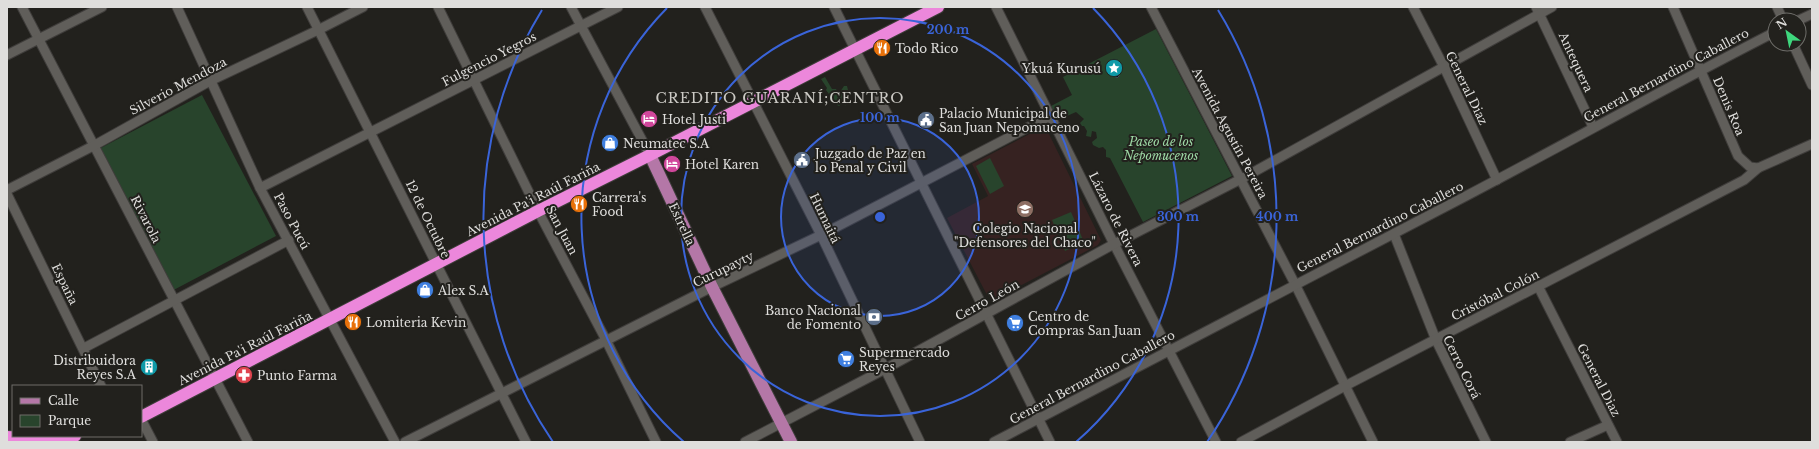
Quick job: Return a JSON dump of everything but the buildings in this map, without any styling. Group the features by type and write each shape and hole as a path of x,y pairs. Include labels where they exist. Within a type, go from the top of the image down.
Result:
{"highway":[{"name":"Avenida Pa'i Raúl Fariña","path":"142,417 538,211 650,156 938,7"},
{"path":"7,437 41,439 64,437"}],"main road":[{"name":"Estrella","path":"650,156 712,287 791,442"}],"street":[{"name":"Rivarola","path":"22,7 248,442"},
{"path":"7,55 102,7"},
{"name":"Paso Pucú","path":"177,7 260,188 289,240 395,442"},
{"name":"12 de Octubre","path":"307,7 526,442"},
{"name":"Silverio Mendoza","path":"7,190 95,145 210,81 363,7"},
{"name":"San Juan","path":"438,7 538,211 606,340 656,442"},
{"name":"Estrella","path":"571,7 650,156"},
{"name":"Fulgencio Yegros","path":"260,188 618,7"},
{"name":"Humaitá","path":"705,7 821,235 920,442"},
{"path":"834,7 1037,419 1050,442"},
{"name":"Lázaro de Rivera","path":"996,7 1114,244 1170,349 1216,442"},
{"name":"Avenida Agustín Pereira","path":"1151,7 1295,284 1373,442"},
{"name":"General Diaz","path":"1413,7 1444,67 1497,180"},
{"name":"Cerro León","path":"745,442 885,369 1114,244 1241,179 1444,67 1538,10 1552,7"},
{"name":"Denis Roa","path":"1673,7 1738,156 1754,167"},
{"name":"Antequera","path":"1538,10 1593,127"},
{"name":"General Bernardino Caballero","path":"994,442 1497,180 1593,127 1767,36"},
{"path":"1798,52 1812,85"},
{"name":"Curupayty","path":"405,442 712,287 821,235 922,184 1050,116"},
{"name":"Cristóbal Colón","path":"1241,442 1345,386 1744,180 1754,167 1812,144"},
{"name":"España","path":"7,194 84,348 101,385"},
{"name":"Cerro Corá","path":"1394,234 1436,340 1486,442"},
{"path":"84,348 289,240"},
{"name":"General Diaz","path":"1538,286 1617,442"},
{"path":"142,420 153,442"},
{"path":"1570,442 1608,425"}],"shaded area":[{"name":"Colegio Nacional \"Defensores del Chaco\"","path":"1041,128 1047,130 1101,240 1098,245 995,299 987,295 947,218 988,196 972,164"}],"green space":[{"name":"Paseo de los Nepomucenos","path":"1156,29 1232,176 1143,222 1110,158 1106,157 1106,150 1103,147 1099,148 1093,145 1092,142 1097,138 1096,132 1092,131 1091,137 1086,136 1087,131 1080,123 1084,119 1076,112 1058,120 1051,106 1072,95 1063,77"},
{"path":"825,77 832,89 836,89 838,93 844,86 847,86 848,90 846,93 848,100 845,106 844,102 839,106 837,105 826,90 827,88 821,79"},
{"path":"202,95 276,236 166,294 95,151"},
{"path":"990,158 1004,186 990,194 976,166"},
{"path":"1071,212 1084,242 1065,251 1052,220"}],"water":[{"path":"1113,61 1121,65 1119,76 1117,78 1108,71 1108,67"}],"place":[{"name":"Todo Rico","path":"882,48"},
{"name":"Ykuá Kurusú","path":"1114,68"},
{"name":"Hotel Justi","path":"649,119"},
{"name":"Palacio Municipal de San Juan Nepomuceno","path":"926,120"},
{"name":"Neumatec S.A","path":"610,143"},
{"name":"Juzgado de Paz en lo Penal y Civil","path":"802,160"},
{"name":"Hotel Karen","path":"672,164"},
{"name":"Carrera's Food","path":"579,204"},
{"name":"Colegio Nacional \"Defensores del Chaco\"","path":"1025,209"},
{"name":"Alex S.A","path":"425,290"},
{"name":"Banco Nacional de Fomento","path":"874,317"},
{"name":"Lomiteria Kevin","path":"353,322"},
{"name":"Centro de Compras San Juan","path":"1015,323"},
{"name":"Supermercado Reyes","path":"846,359"},
{"name":"Distribuidora Reyes S.A","path":"149,367"},
{"name":"Punto Farma","path":"244,375"}],"district":[{"name":"CREDITO GUARANÍ;CENTRO","path":"780,98"}]}
